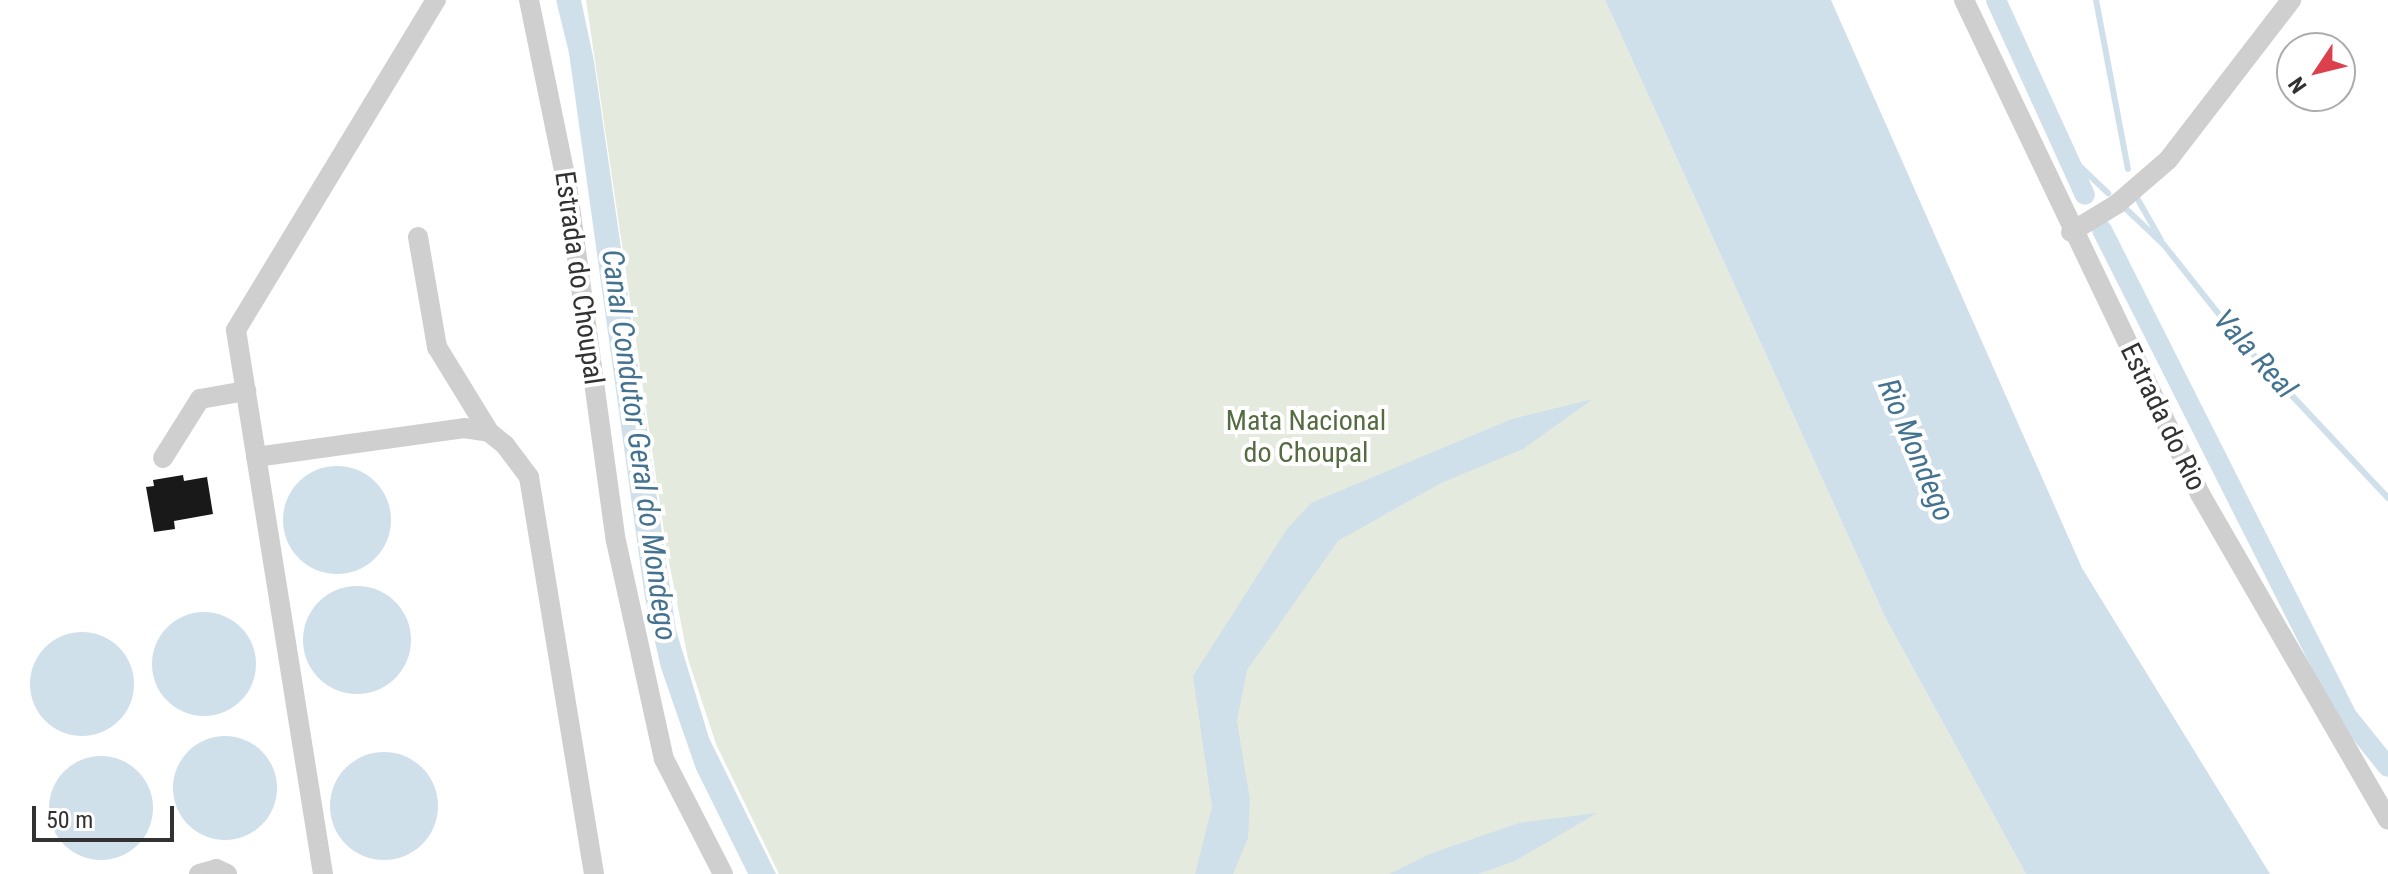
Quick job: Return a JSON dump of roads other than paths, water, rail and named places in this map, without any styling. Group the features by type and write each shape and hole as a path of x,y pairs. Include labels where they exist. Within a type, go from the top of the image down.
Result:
{"street":[{"path":"323,874 236,330 436,0"},
{"name":"Estrada do Choupal","path":"529,0 567,185 623,572 664,759 723,874"},
{"name":"Estrada do Rio","path":"1964,0 2071,232 2200,494 2388,820"},
{"path":"2071,232 2117,204 2168,160 2291,0"},
{"path":"418,237 437,347 489,432 529,477 594,874"},
{"path":"163,458 200,399 246,391"},
{"path":"256,457 464,428 489,432"},
{"path":"199,874 216,869 227,874"}],"water":[{"name":"Canal Condutor Geral do Mondego","path":"556,0 581,0 594,61 676,630 709,738 776,874 748,874 696,769 661,668 645,598 569,53"},
{"name":"Rio Mondego","path":"1605,0 1831,0 2082,568 2270,874 2026,874 1885,617"},
{"path":"1593,399 1523,449 1441,483 1338,541 1247,670 1237,721 1250,800 1248,838 1233,874 1195,874 1212,807 1193,676 1287,529 1311,503 1512,419"},
{"path":"337,466 358,470 375,482 387,499 391,520 387,541 375,558 358,570 337,574 316,570 299,558 287,541 283,520 287,499 299,482 316,470"},
{"path":"357,586 378,590 395,602 407,619 411,640 407,661 395,678 378,690 357,694 336,690 319,678 307,661 303,640 307,619 319,602 336,590"},
{"path":"204,612 224,616 247,635 256,664 252,684 233,707 204,716 184,712 161,693 152,664 156,644 175,621"},
{"path":"82,632 102,636 125,655 134,684 130,704 111,727 82,736 62,732 39,713 30,684 34,664 53,641"},
{"path":"225,736 245,740 268,759 277,788 273,808 254,831 225,840 205,836 182,817 173,788 177,768 196,745"},
{"path":"384,752 405,756 422,768 434,785 438,806 434,827 422,844 405,856 384,860 363,856 346,844 334,827 330,806 334,785 346,768 363,756"},
{"path":"101,756 121,760 144,779 153,808 149,828 130,851 101,860 81,856 58,837 49,808 53,788 72,765"},
{"path":"1597,813 1515,861 1478,874 1389,874 1432,853 1519,823"}],"waterway":[{"path":"1996,0 2085,195"},
{"path":"2096,0 2128,169"},
{"name":"Vala Real","path":"2067,154 2108,193"},
{"path":"2137,198 2161,240"},
{"name":"Vala Real","path":"2124,207 2164,245 2236,336 2388,498"},
{"path":"2102,230 2347,716 2388,767"}],"park label":[{"name":"Mata Nacional do Choupal","path":"1306,437"}]}
